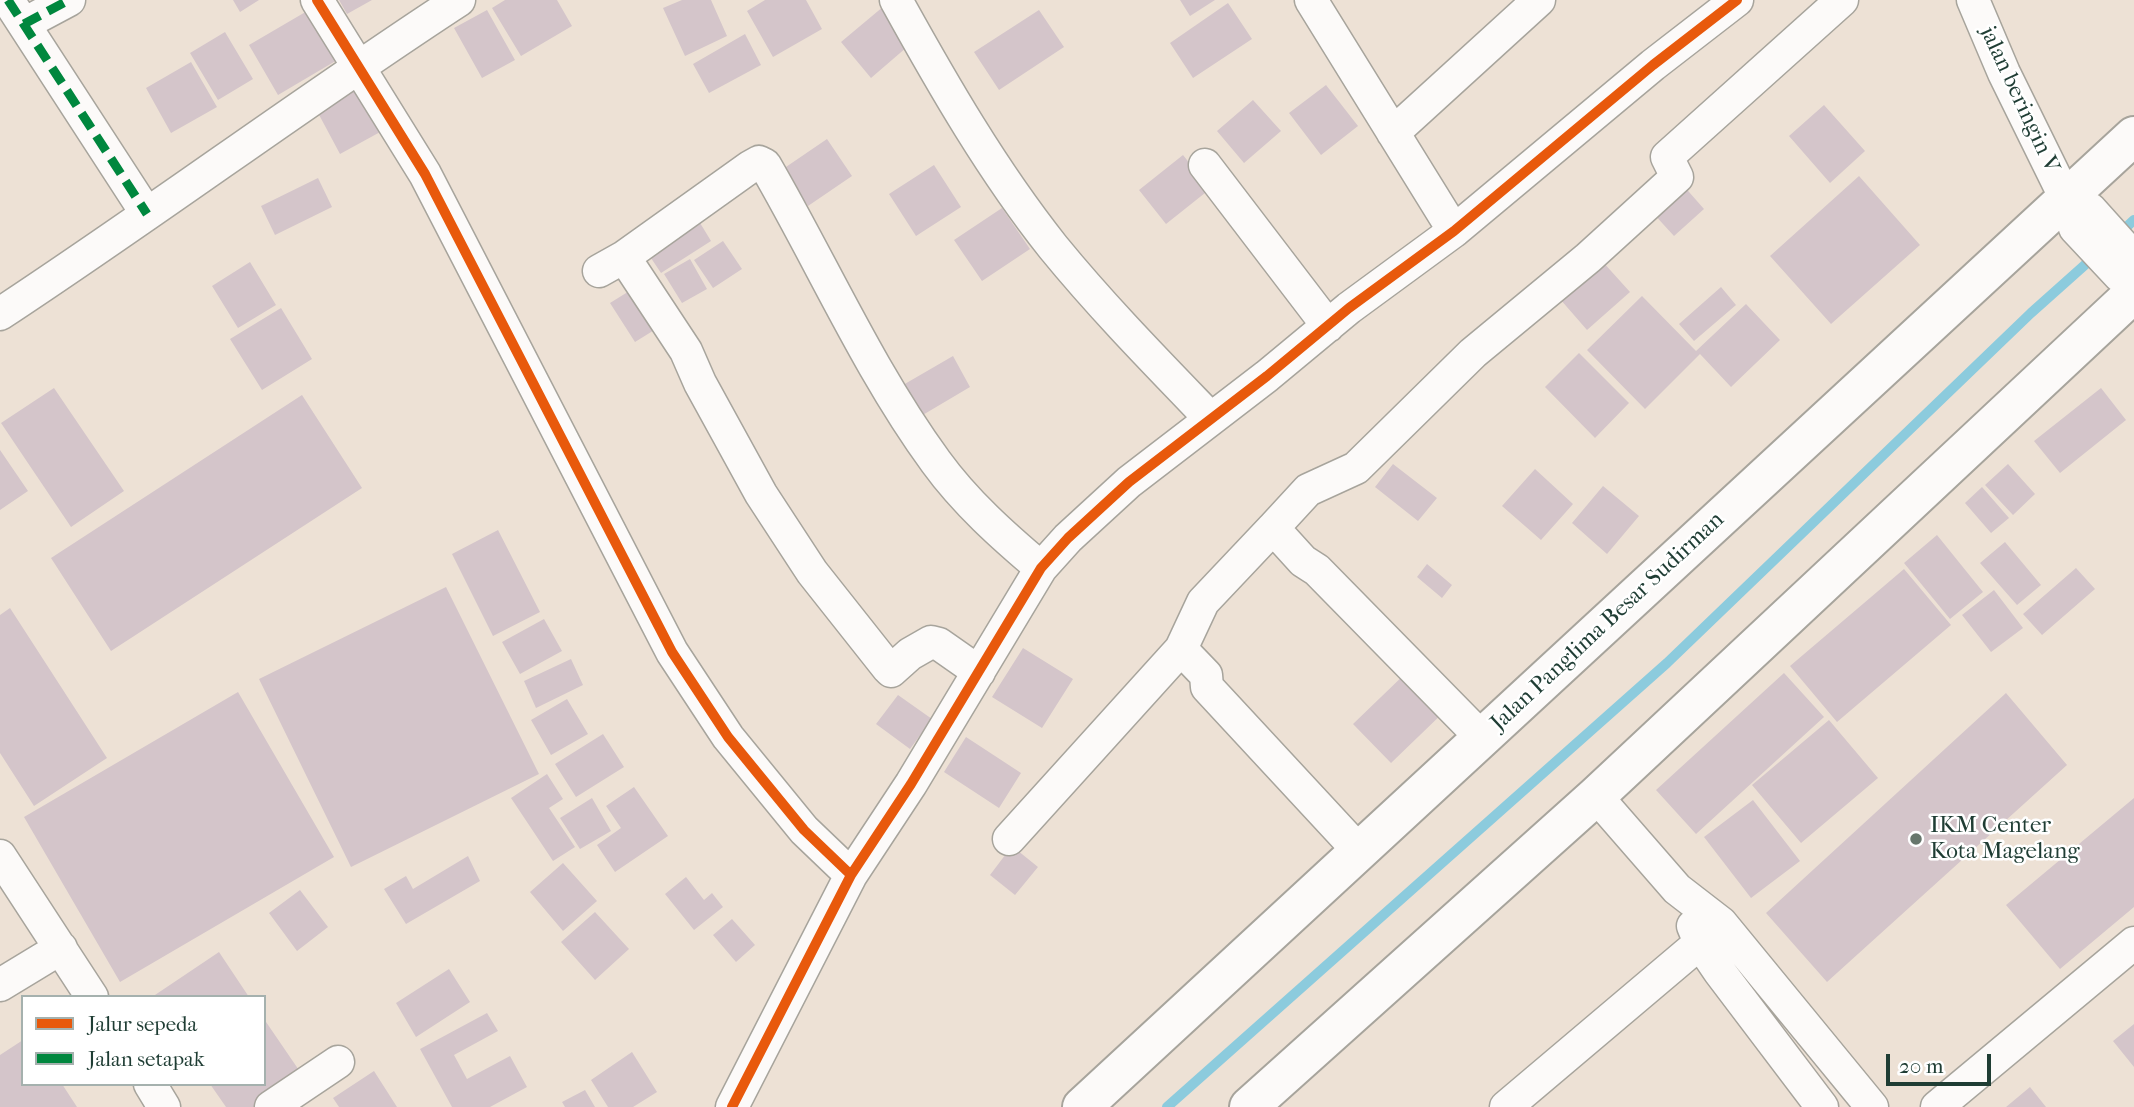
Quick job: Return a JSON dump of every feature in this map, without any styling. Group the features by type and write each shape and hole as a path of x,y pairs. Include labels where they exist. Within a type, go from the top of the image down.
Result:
{"main road":[{"name":"Jalan Panglima Besar Sudirman","path":"1082,1107 2134,136"},
{"path":"1249,1107 1597,796 2134,293"}],"street":[{"path":"69,0 16,12 147,214"},
{"path":"317,0 425,174 672,652 729,737 804,830 851,876"},
{"path":"0,314 359,65 459,0"},
{"path":"896,0 949,95 1001,176 1052,246 1105,308 1211,419"},
{"path":"1311,0 1454,231"},
{"path":"1393,133 1539,0"},
{"path":"732,1107 851,876 911,784 1041,568 1068,538 1129,482 1267,376 1349,308 1454,231 1653,65 1737,0"},
{"path":"1009,839 1181,649 1203,602 1308,490 1356,468 1473,353 1588,258 1677,177 1667,157 1842,0"},
{"name":"jalan beringin V","path":"1973,0 2004,73 2066,199 2074,228 2120,276 2134,281"},
{"path":"979,673 939,644 931,642 909,654 891,671 888,668 812,572 761,494 685,351 612,264 750,167 759,162 765,164 896,402 937,463 992,526 1041,568"},
{"path":"1205,165 1328,326"},
{"path":"2066,199 2090,209 2134,258"},
{"path":"1273,528 1483,739"},
{"path":"1181,649 1206,675 1207,687 1360,852"},
{"path":"1597,796 1711,933 1872,1107"},
{"path":"0,856 91,995"},
{"path":"1506,1107 1711,933"},
{"path":"1711,933 1822,1107"},
{"path":"1937,1107 2134,943"},
{"path":"0,985 61,948"},
{"path":"271,1107 338,1062"},
{"path":"151,1086 164,1107"}],"building":[{"path":"233,0 259,0 240,12"},
{"path":"339,0 372,0 347,14"},
{"path":"505,0 557,0 572,26 521,56 492,8"},
{"path":"682,0 711,0 727,36 685,56 663,8"},
{"path":"765,0 806,0 822,29 773,57 747,11"},
{"path":"1180,0 1215,0 1190,16"},
{"path":"1228,3 1252,39 1193,78 1170,43"},
{"path":"884,6 914,41 871,78 841,42"},
{"path":"314,7 344,56 278,95 249,45"},
{"path":"487,10 515,60 482,78 454,28"},
{"path":"1039,10 1064,47 999,90 974,52"},
{"path":"225,32 253,79 218,100 190,53"},
{"path":"745,34 761,65 709,93 693,64"},
{"path":"191,62 217,107 171,133 146,88"},
{"path":"1326,85 1358,126 1321,155 1289,113"},
{"path":"359,88 382,131 340,154 317,111"},
{"path":"1253,100 1281,131 1244,163 1217,131"},
{"path":"1824,105 1865,151 1830,183 1789,136"},
{"path":"827,139 852,176 808,206 783,169"},
{"path":"1183,155 1210,189 1166,224 1139,190"},
{"path":"934,165 961,207 916,236 889,194"},
{"path":"1859,176 1920,245 1831,324 1770,256"},
{"path":"318,178 332,207 275,235 261,206"},
{"path":"1682,184 1704,209 1674,236 1652,212"},
{"path":"1002,208 1030,249 982,281 954,240"},
{"path":"694,213 711,241 661,273 643,246"},
{"path":"723,241 742,269 713,288 694,260"},
{"path":"690,259 707,289 682,303 664,274"},
{"path":"1602,261 1630,292 1587,330 1560,299"},
{"path":"250,262 276,305 238,328 212,286"},
{"path":"639,285 664,324 635,342 610,303"},
{"path":"1721,287 1736,305 1694,341 1679,324"},
{"path":"1642,296 1696,351 1746,304 1780,340 1731,387 1700,354 1645,409 1587,350"},
{"path":"281,308 312,359 262,390 230,339"},
{"path":"1579,353 1629,403 1595,438 1545,387"},
{"path":"953,356 970,387 921,416 903,385"},
{"path":"54,388 124,491 71,527 1,423"},
{"path":"2101,388 2126,420 2060,473 2034,441"},
{"path":"302,395 362,488 111,651 51,558"},
{"path":"0,450 28,491 0,510"},
{"path":"1393,464 1437,498 1418,521 1375,487"},
{"path":"2008,464 2035,494 2013,515 1985,485"},
{"path":"1535,469 1573,504 1541,540 1502,506"},
{"path":"1603,486 1639,516 1607,554 1572,523"},
{"path":"1982,487 2009,518 1991,533 1965,503"},
{"path":"498,530 540,612 493,636 452,554"},
{"path":"1937,535 1983,592 1950,619 1904,563"},
{"path":"2005,542 2041,585 2017,605 1980,563"},
{"path":"1427,564 1452,585 1442,598 1417,577"},
{"path":"2076,568 2095,589 2042,635 2023,614"},
{"path":"1904,569 1951,625 1837,722 1790,666"},
{"path":"446,587 539,774 351,867 259,679"},
{"path":"1994,590 2023,628 1991,652 1962,615"},
{"path":"10,608 107,758 34,806 0,753 0,615"},
{"path":"544,619 562,651 520,674 502,642"},
{"path":"1023,648 1073,679 1042,728 992,697"},
{"path":"571,659 583,685 536,708 524,681"},
{"path":"1409,670 1447,709 1391,763 1353,724"},
{"path":"1784,673 1824,717 1696,834 1656,790"},
{"path":"238,692 334,857 120,982 24,817"},
{"name":"IKM Center Kota Magelang","path":"2006,693 2067,765 1827,982 1766,913"},
{"path":"898,695 932,719 910,749 876,724"},
{"path":"567,699 588,734 551,755 531,720"},
{"path":"1829,720 1878,778 1801,843 1752,785"},
{"path":"603,734 624,767 576,797 555,764"},
{"path":"966,737 1021,773 999,808 944,772"},
{"path":"547,774 563,799 549,808 575,847 553,861 511,798"},
{"path":"634,787 668,836 615,872 597,845 621,828 606,806"},
{"path":"592,798 611,831 580,849 560,818"},
{"path":"2134,798 2134,907 2060,969 2006,905"},
{"path":"1753,800 1800,861 1751,898 1704,837"},
{"path":"1012,846 1038,867 1015,895 990,875"},
{"path":"468,856 480,881 406,924 384,889 406,876 413,889"},
{"path":"563,863 597,901 563,931 530,892"},
{"path":"686,877 704,900 712,893 723,907 694,930 665,894"},
{"path":"300,890 328,927 297,951 269,913"},
{"path":"595,912 629,949 595,980 561,942"},
{"path":"732,919 755,945 736,962 713,935"},
{"path":"219,952 248,995 155,995"},
{"path":"449,969 470,1002 416,1037 396,1003"},
{"path":"487,1013 498,1031 454,1055 467,1079 510,1056 527,1087 490,1107 452,1107 420,1049"},
{"path":"266,1022 305,1079 264,1107 226,1107 211,1086 266,1086"},
{"path":"2134,1024 2134,1067 2113,1041"},
{"path":"21,1041 21,1086 63,1086 77,1107 0,1107 0,1055"},
{"path":"632,1052 657,1092 633,1107 608,1107 591,1080"},
{"path":"374,1071 397,1107 339,1107 333,1098"},
{"path":"2030,1087 2046,1107 2006,1107"},
{"path":"585,1090 595,1107 565,1107 562,1102"}],"waterway":[{"path":"2118,235 2134,220"},
{"path":"1167,1107 1667,663 2031,313 2096,255"}],"marked path":[{"path":"8,0 147,214"},
{"path":"24,24 69,0"}],"cycle path":[{"path":"317,0 425,174 672,652 728,737 804,830 851,875"},
{"path":"732,1107 851,875 911,784 1041,568 1068,538 1129,482 1267,376 1349,308 1454,231 1653,65 1737,0"}],"place":[{"name":"IKM Center Kota Magelang","path":"1916,839"}]}
